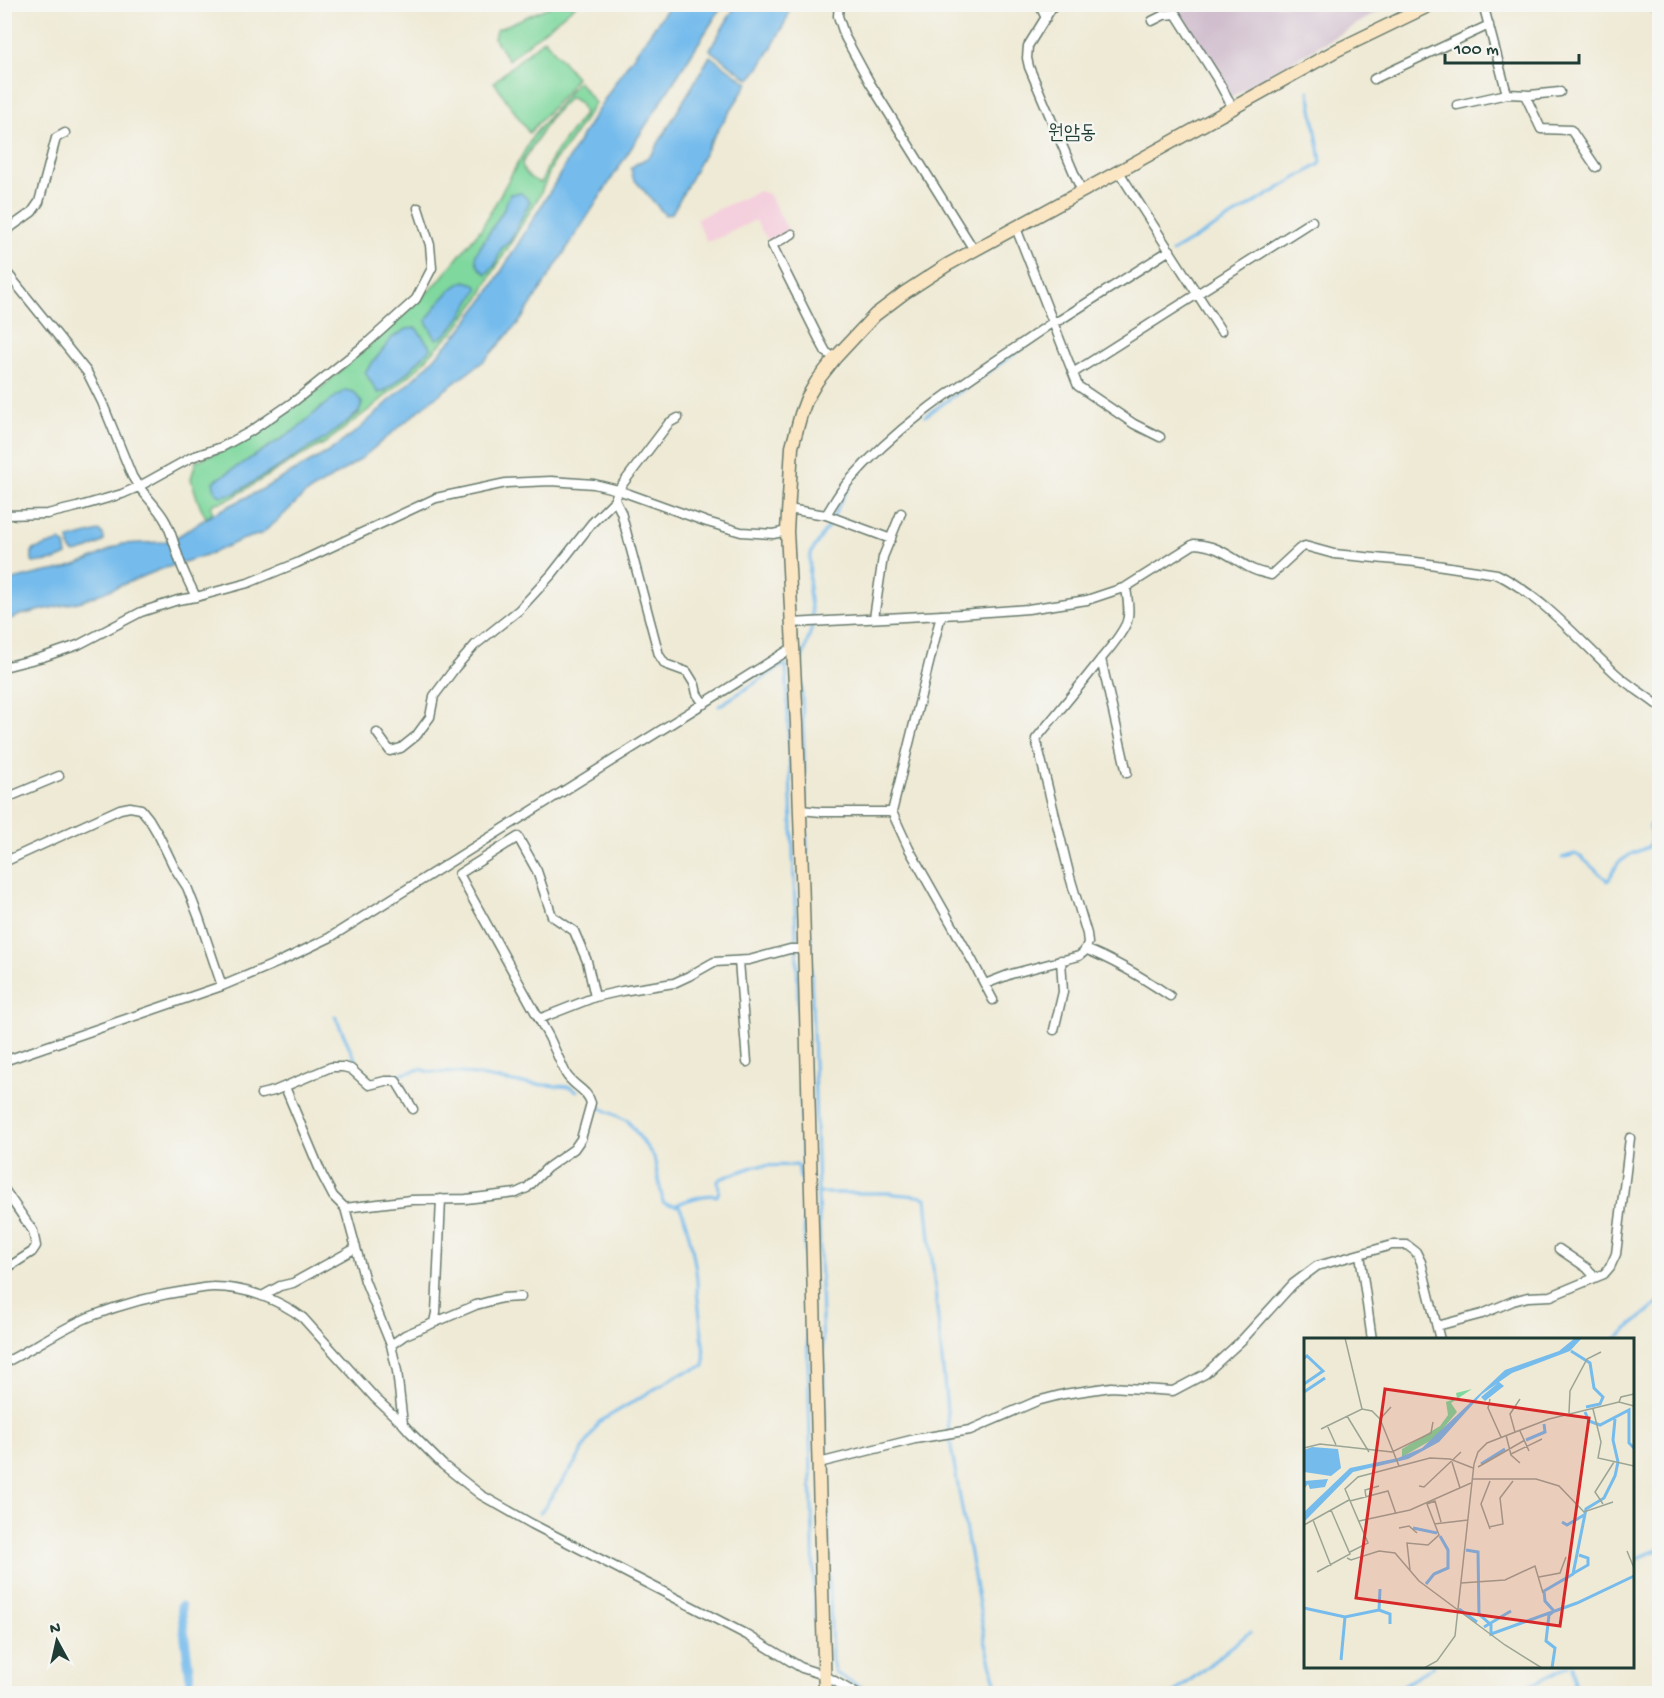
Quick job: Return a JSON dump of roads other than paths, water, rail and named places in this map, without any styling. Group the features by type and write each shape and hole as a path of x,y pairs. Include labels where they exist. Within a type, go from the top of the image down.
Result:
{"street":[{"path":"839,4 838,16 845,37 870,83 974,250"},
{"path":"1039,4 1046,18"},
{"path":"1054,4 1028,46 1027,58 1082,192"},
{"path":"825,1694 800,810 786,531 792,447 801,414 817,381 875,315 947,265 1337,50 1432,4"},
{"path":"1483,4 1507,94"},
{"path":"1152,21 1164,15 1176,14 1233,108"},
{"path":"1374,79 1488,25"},
{"path":"1457,105 1507,94 1560,92"},
{"path":"1525,95 1541,129 1571,130 1596,167"},
{"path":"4,232 32,213 39,202 56,138 65,133"},
{"path":"1119,172 1221,331"},
{"path":"4,515 47,514 138,487 192,457 222,447 251,431 296,400 366,344 416,299 432,268 430,245 418,208"},
{"path":"1073,373 1312,221"},
{"path":"1016,228 1078,386 1134,424 1160,437"},
{"path":"792,234 772,245 826,352 835,358"},
{"path":"826,515 847,483 908,423 1053,322 1060,320 1170,250"},
{"path":"4,269 87,372 102,402 132,476 165,521 182,568 196,597"},
{"path":"377,733 390,751 401,748 416,736 430,717 434,696 455,668 475,645 519,610 552,574 592,523 615,500 618,490 669,423 678,417"},
{"path":"4,667 78,645 141,612 178,600 248,583 297,563 436,498 506,483 551,481 594,484 741,532 773,534 786,531"},
{"path":"615,500 621,512 659,656 665,664 687,672 704,704"},
{"path":"788,509 826,515 891,539"},
{"path":"874,618 883,557 901,513"},
{"path":"791,623 1028,609 1087,600 1126,587 1194,544 1207,544 1218,548 1255,571 1271,575 1305,546 1334,554 1416,562 1497,574 1562,620 1616,675 1659,707"},
{"path":"985,984 1004,976 1079,956 1088,944 1035,739 1077,691 1127,622 1126,587"},
{"path":"941,615 892,812 909,849 993,1000"},
{"path":"4,1061 222,986 329,938 792,648"},
{"path":"1101,659 1127,773"},
{"path":"4,799 59,776"},
{"path":"4,862 120,808 141,809 149,819 187,887 222,986"},
{"path":"800,810 892,812"},
{"path":"345,1208 411,1200 466,1199 516,1193 527,1188 547,1168 574,1149 581,1139 591,1103 590,1098 570,1080 459,874 518,837 537,871 552,916 574,931 587,961 595,997"},
{"path":"539,1019 595,997 674,983 714,962 749,960 804,949"},
{"path":"1085,949 1131,970 1170,996"},
{"path":"1054,1030 1063,992 1062,960"},
{"path":"739,961 747,1062"},
{"path":"261,1094 285,1087 331,1067 343,1067 351,1070 369,1085 396,1081 413,1109"},
{"path":"285,1087 322,1175 333,1196 345,1208 365,1281 391,1345 398,1371 404,1424"},
{"path":"1437,1326 1482,1314 1528,1297 1551,1296 1604,1274 1616,1254 1630,1138"},
{"path":"4,1189 33,1231 36,1246 32,1252 4,1270"},
{"path":"434,1322 441,1199"},
{"path":"819,1463 915,1439 970,1430 1038,1401 1064,1394 1112,1388 1173,1391 1205,1374 1242,1340 1293,1284 1317,1266 1392,1245 1407,1245 1416,1252 1421,1262 1440,1338"},
{"path":"262,1296 280,1286 292,1283 356,1248"},
{"path":"1559,1249 1587,1268 1595,1277"},
{"path":"1360,1254 1372,1338"},
{"path":"4,1363 88,1318 134,1302 176,1292 213,1287 245,1291 262,1296 290,1308 303,1318 375,1398 404,1424 443,1465 482,1495 532,1524 747,1635 802,1668 824,1675 857,1694"},
{"path":"391,1345 405,1335 476,1305 502,1298 521,1297"}],"water":[{"path":"670,5 723,5 521,320 485,360 433,399 357,462 304,495 261,534 159,570 82,601 20,615 5,621 5,582 64,569 121,544 163,542 177,537 213,514 328,452 358,430 426,367 459,332 487,295 618,78"},
{"path":"736,5 786,5 789,13 765,59 749,79 710,49"},
{"path":"710,56 748,83 711,141 672,213 665,215 633,178 631,168 652,154"},
{"path":"521,193 530,201 510,241 501,249 495,265 486,274 478,265 476,254 503,211 510,194"},
{"path":"465,281 475,284 478,289 454,326 442,337 436,339 426,321 448,293"},
{"path":"416,328 431,348 391,387 378,393 365,372 393,337 407,329"},
{"path":"345,390 354,392 362,403 359,412 326,438 235,493 221,496 216,493 213,482 294,431"},
{"path":"99,531 103,534 104,541 75,553 70,549 69,539"},
{"path":"60,541 65,545 67,555 56,560 33,563 32,550"}],"waterway":[{"path":"1643,4 1660,17"},
{"path":"1172,252 1320,164 1309,91"},
{"path":"925,416 1052,328"},
{"path":"807,853 801,663 812,627 809,592 810,558 850,486"},
{"path":"719,706 786,665 816,1622"},
{"path":"1562,858 1575,854 1608,881 1618,863 1631,854 1648,847 1651,840 1650,825 1660,813"},
{"path":"810,935 832,1660 835,1673 875,1694"},
{"path":"335,1016 362,1074"},
{"path":"387,1078 421,1069 429,1072 462,1073 519,1083 571,1087 577,1091"},
{"path":"540,1513 575,1463 599,1422 680,1374 704,1366 705,1361 696,1273 689,1234 682,1212 679,1206 663,1202 654,1157 628,1121 594,1105"},
{"path":"676,1205 703,1196 717,1196 720,1179 755,1166 798,1165 800,1178 803,1179"},
{"path":"818,1193 890,1193 926,1198 950,1441 986,1644 999,1694"},
{"path":"1616,1338 1660,1302"},
{"path":"1634,1559 1660,1549"},
{"path":"181,1606 192,1694"},
{"path":"1173,1694 1250,1632"},
{"path":"1383,1694 1402,1686 1431,1668"},
{"path":"1514,1694 1565,1668"},
{"path":"1573,1668 1576,1694"}],"district":[{"name":"원암동","path":"1072,131"}]}
